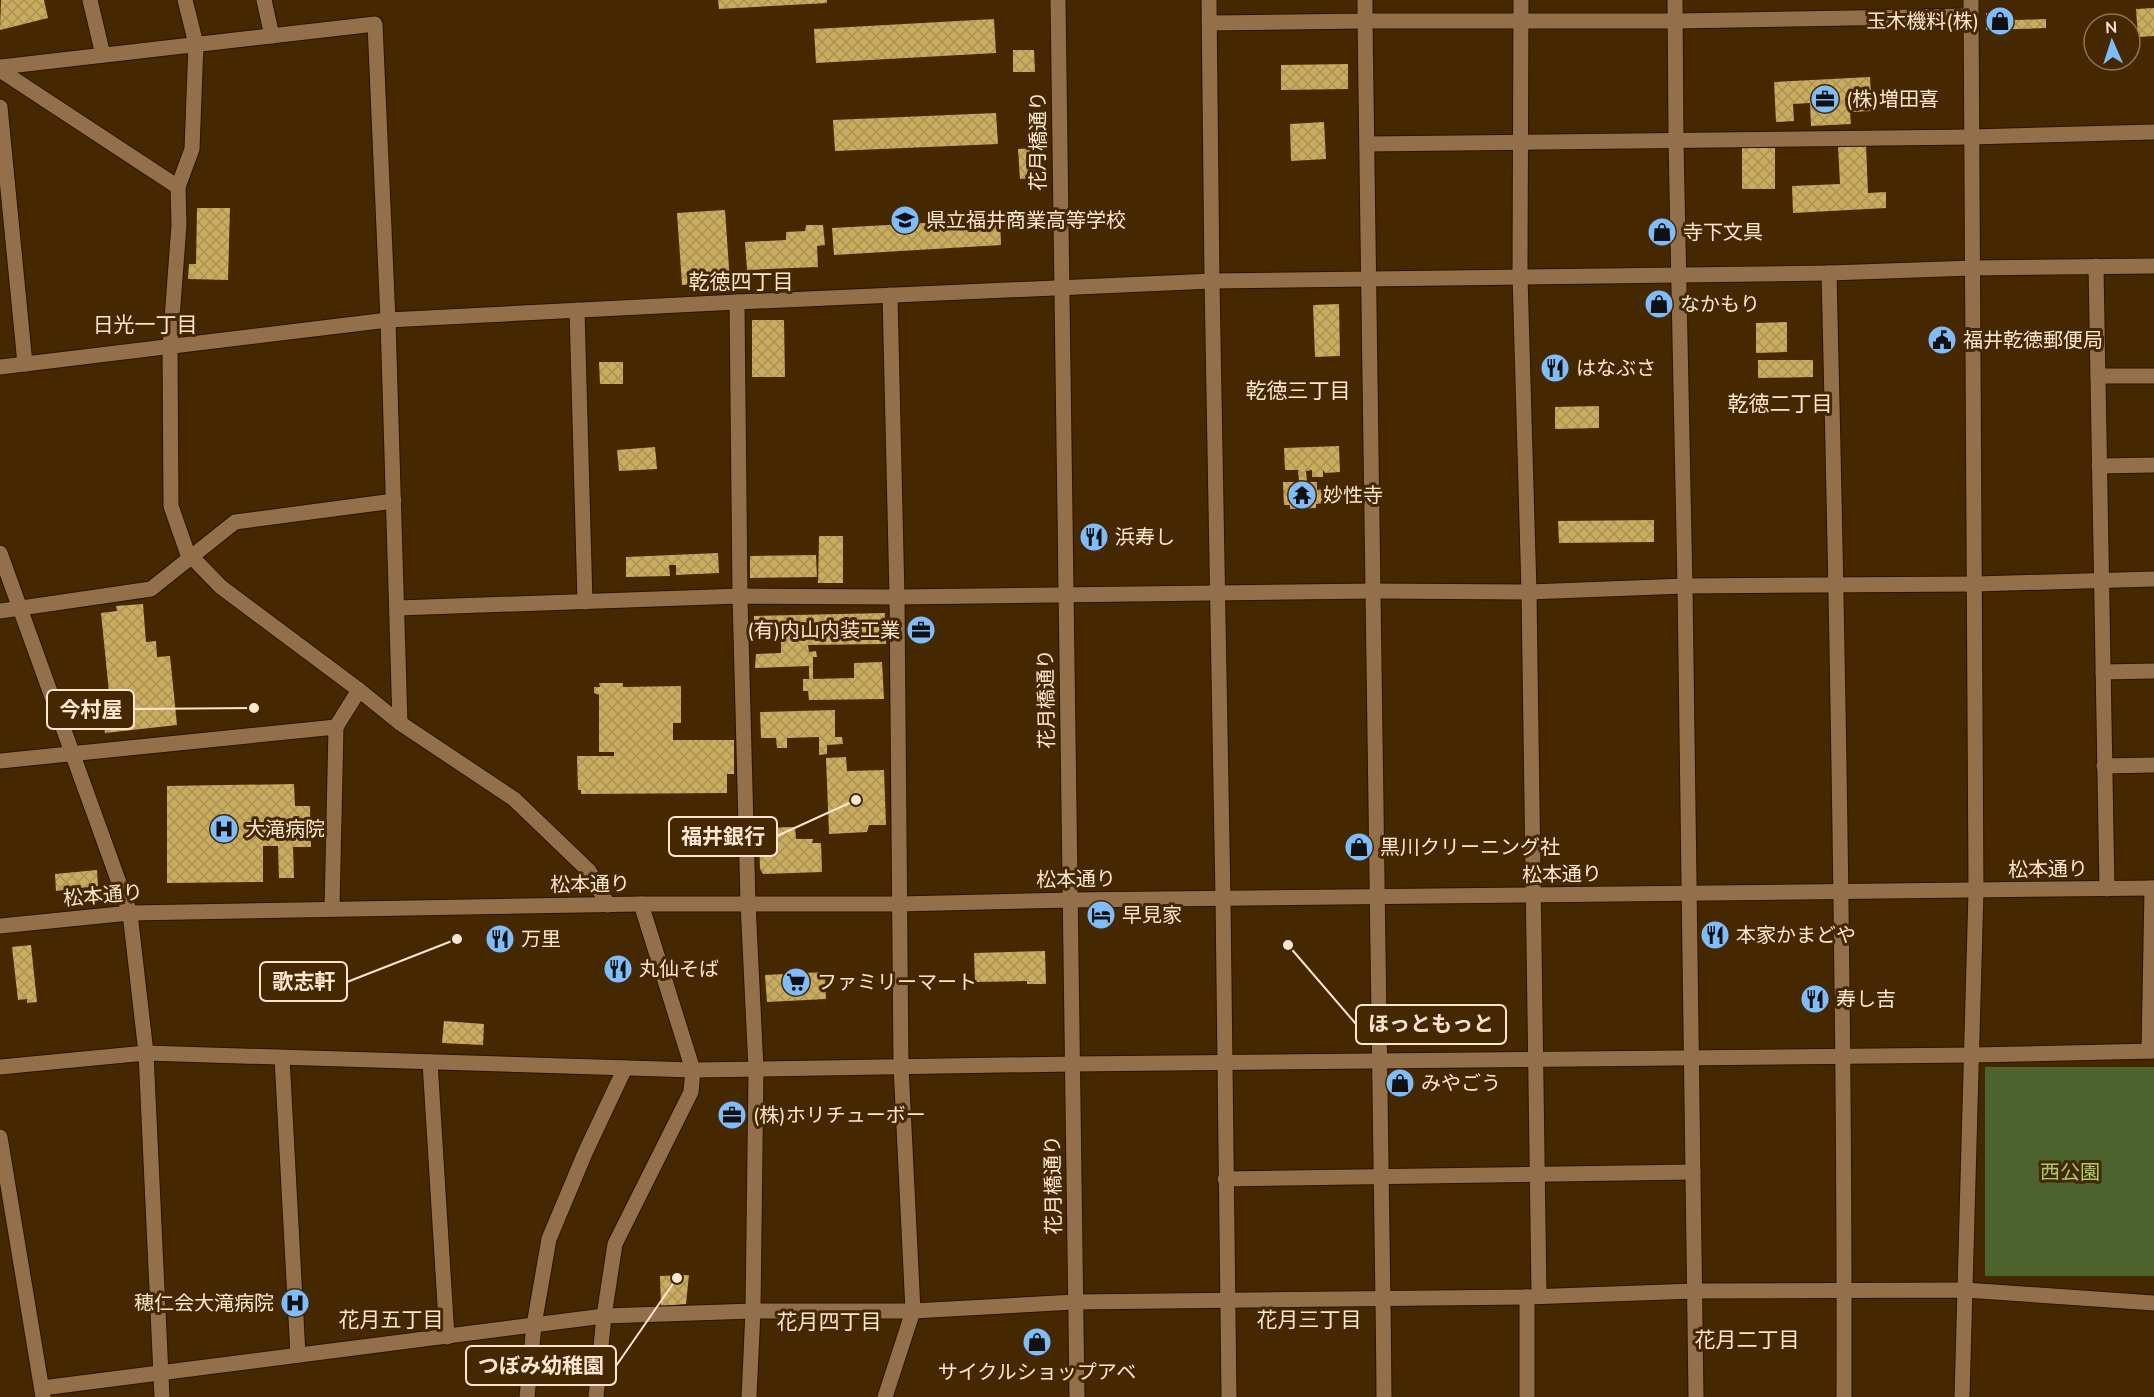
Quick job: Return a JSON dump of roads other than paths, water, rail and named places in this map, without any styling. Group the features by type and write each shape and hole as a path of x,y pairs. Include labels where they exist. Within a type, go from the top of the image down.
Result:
{"street":[{"path":"90,0 103,55"},
{"path":"185,0 196,44 192,149 178,187 179,225 170,345 171,506 187,552 221,586 400,723 514,799 589,871 608,905"},
{"path":"264,0 272,36"},
{"name":"花月橋通り","path":"1058,0 1077,1397"},
{"path":"1209,0 1229,1397"},
{"path":"1365,0 1367,278 1379,897 1384,1397"},
{"path":"1521,0 1520,276 1529,592 1538,1174 1527,1397"},
{"path":"1675,0 1696,1397"},
{"path":"1962,1397 1976,891 1971,0"},
{"path":"1210,23 1521,19 1675,21 1970,16"},
{"path":"0,68 375,24 388,320 400,723"},
{"path":"0,68 178,187"},
{"path":"0,107 25,364"},
{"path":"1366,144 2154,132"},
{"path":"2096,266 2107,889"},
{"path":"0,367 388,320 737,302 1212,281 1829,273 1973,268 2154,266"},
{"path":"1829,273 1837,585 1843,1056 1844,1397"},
{"path":"885,1397 913,1311 901,1066 897,597 891,295"},
{"path":"737,302 740,596 748,903 756,1069 753,1311 749,1397"},
{"path":"577,310 585,602"},
{"path":"2098,376 2154,376"},
{"path":"2099,466 2154,465"},
{"path":"0,610 152,589 235,522 394,501"},
{"path":"0,553 130,913 146,1053 162,1397"},
{"path":"398,608 740,596 1529,592 1685,586 1976,584 2154,579"},
{"path":"2103,672 2154,671"},
{"path":"332,909 336,727 359,690"},
{"path":"0,761 336,727"},
{"path":"2104,766 2154,765"},
{"path":"0,1067 146,1053 693,1070 2151,1051 2153,888"},
{"name":"松本通り","path":"0,926 130,913 332,909 2153,888"},
{"path":"596,1397 604,1316 615,1244 691,1092 693,1070 641,904"},
{"path":"282,1058 298,1355"},
{"path":"429,1062 447,1337"},
{"path":"527,1397 534,1325 549,1239 585,1153 625,1068"},
{"path":"0,1137 4,1179 43,1393 160,1373 604,1316 753,1311 913,1311 1075,1302 1533,1296 1695,1291 1965,1290 2154,1303"},
{"path":"1225,1179 1693,1172"}],"place":[{"name":"玉木機料(株)","path":"2000,21"},
{"name":"(株)増田喜","path":"1825,99"},
{"name":"県立福井商業高等学校","path":"905,220"},
{"name":"寺下文具","path":"1662,232"},
{"name":"なかもり","path":"1659,304"},
{"name":"福井乾徳郵便局","path":"1942,340"},
{"name":"はなぶさ","path":"1555,368"},
{"name":"妙性寺","path":"1302,495"},
{"name":"浜寿し","path":"1094,537"},
{"name":"(有)内山内装工業","path":"921,630"},
{"name":"今村屋","path":"254,708"},
{"name":"福井銀行","path":"856,800"},
{"name":"大滝病院","path":"224,829"},
{"name":"黒川クリーニング社","path":"1359,847"},
{"name":"早見家","path":"1101,915"},
{"name":"本家かまどや","path":"1715,935"},
{"name":"歌志軒","path":"457,939"},
{"name":"万里","path":"500,939"},
{"name":"ほっともっと","path":"1288,945"},
{"name":"丸仙そば","path":"618,969"},
{"name":"ファミリーマート","path":"796,982"},
{"name":"寿し吉","path":"1815,999"},
{"name":"みやごう","path":"1400,1083"},
{"name":"(株)ホリチューボー","path":"732,1115"},
{"name":"つぼみ幼稚園","path":"677,1278"},
{"name":"穂仁会大滝病院","path":"295,1303"},
{"name":"サイクルショップアベ","path":"1037,1342"}],"district":[{"name":"乾徳四丁目","path":"741,282"},
{"name":"日光一丁目","path":"145,325"},
{"name":"乾徳三丁目","path":"1298,391"},
{"name":"乾徳二丁目","path":"1780,404"},
{"name":"花月五丁目","path":"391,1320"},
{"name":"花月三丁目","path":"1309,1320"},
{"name":"花月四丁目","path":"829,1322"},
{"name":"花月二丁目","path":"1747,1340"}],"park label":[{"name":"西公園","path":"2070,1172"}]}
